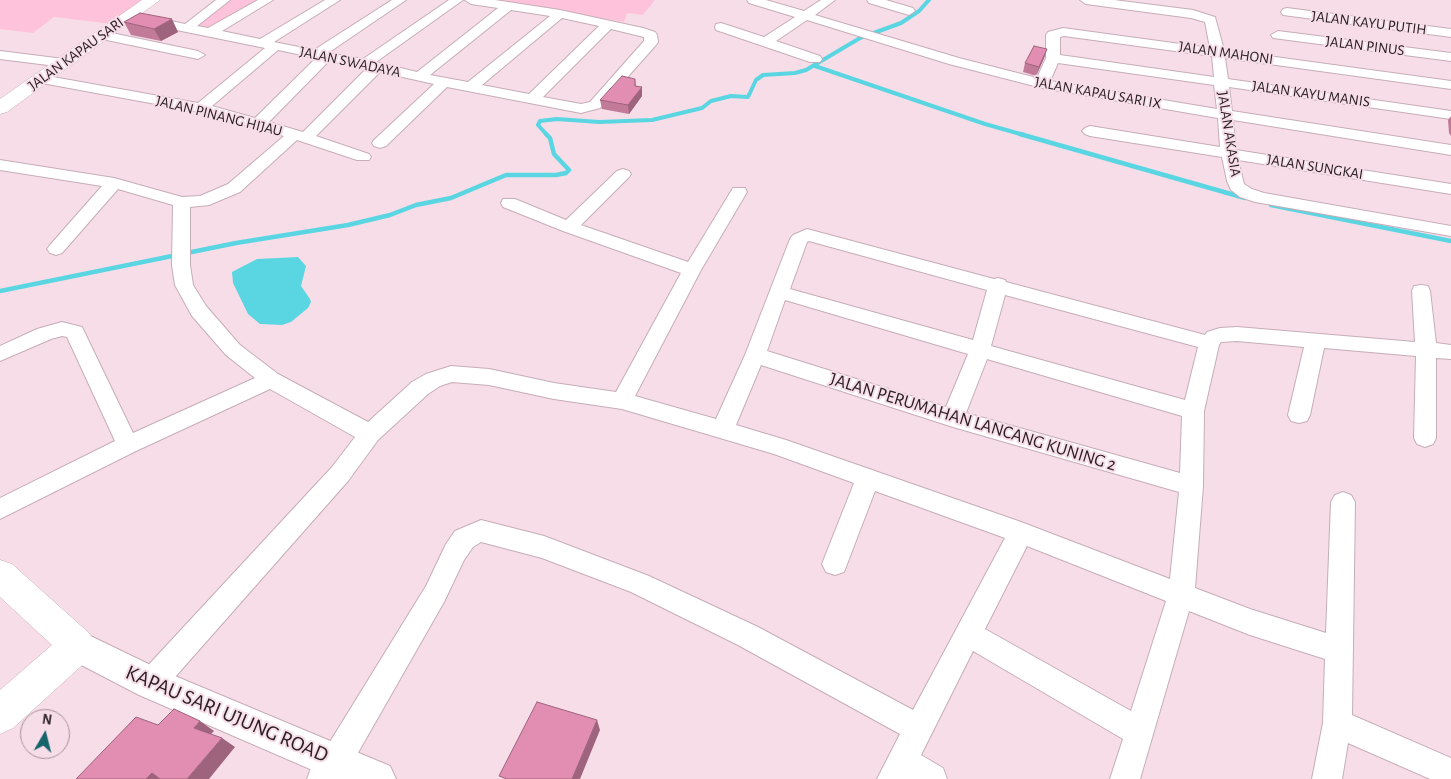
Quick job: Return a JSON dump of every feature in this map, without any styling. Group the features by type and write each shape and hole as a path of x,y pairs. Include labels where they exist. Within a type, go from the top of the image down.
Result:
{"main road":[{"name":"JALAN KAPAU SARI","path":"0,108 152,0"},
{"path":"0,575 78,646 0,715"}],"street":[{"path":"186,28 224,0"},
{"path":"210,33 267,0"},
{"path":"201,108 269,45 334,0"},
{"path":"257,125 322,55 400,0"},
{"path":"0,182 6,166 114,183 181,202 203,201 234,188 300,136 366,76 371,65 457,0"},
{"path":"471,0 609,24"},
{"name":"JALAN KAPAU SARI IX","path":"754,0 878,38 1042,84 1451,150"},
{"path":"766,42 829,0"},
{"path":"873,0 909,11"},
{"name":"JALAN AKASIA","path":"1086,0 1193,14 1206,18 1213,23 1229,154 1237,186 1252,196 1451,231"},
{"path":"419,77 508,6"},
{"name":"JALAN KAYU PUTIH","path":"1287,12 1451,33"},
{"path":"470,88 560,14"},
{"name":"JALAN SWADAYA","path":"128,16 371,65 470,88 581,109 595,105 647,48 649,36 609,24"},
{"path":"532,100 609,24"},
{"path":"721,27 815,59"},
{"name":"JALAN MAHONI","path":"1042,84 1053,58 1053,35 1063,32 1451,85"},
{"path":"102,35 198,55"},
{"name":"JALAN PINUS","path":"1278,35 1451,58"},
{"path":"0,55 64,63"},
{"name":"JALAN KAYU MANIS","path":"1053,58 1451,114"},
{"name":"JALAN PINANG HIJAU","path":"42,79 201,108 300,136 364,157"},
{"path":"380,143 444,82"},
{"name":"JALAN SUNGKAI","path":"1090,131 1451,189"},
{"path":"569,227 624,174"},
{"path":"56,249 114,183"},
{"path":"622,401 692,270 738,192"},
{"path":"181,202 180,259 184,285 199,311 233,350 271,380 370,434"},
{"path":"509,203 569,227 692,270"},
{"path":"723,429 755,355 799,239 807,234 998,284 1209,343"},
{"path":"953,418 980,350 998,284"},
{"path":"1421,291 1426,350 1425,438"},
{"path":"779,292 1193,411"},
{"path":"0,354 44,334 62,329 75,332 128,446"},
{"path":"1125,779 1181,595 1192,486 1193,411 1209,343 1214,336 1227,334 1451,352"},
{"path":"1298,415 1315,341"},
{"name":"JALAN PERUMAHAN LANCANG KUNING 2","path":"755,355 953,418 1192,486"},
{"path":"151,683 340,474 370,434 420,388 433,380 451,374 488,377 554,391 622,401 723,429 868,478 1021,533 1250,622 1340,651"},
{"path":"0,509 128,446 271,380"},
{"path":"835,564 868,478"},
{"path":"1327,779 1337,723 1343,502"},
{"path":"328,770 435,594 455,552 470,534 481,531 544,547 640,584 748,636 918,729"},
{"path":"932,779 897,770 1021,533"},
{"path":"969,634 1139,732"},
{"name":"KAPAU SARI UJUNG ROAD","path":"78,646 328,770 377,779"},
{"path":"1337,723 1451,773"}],"shaded area":[{"path":"0,0 146,0 112,24 54,17 33,33 0,29"},
{"path":"224,0 267,0 210,33 187,28"},
{"path":"501,0 655,0 643,15 627,13 624,22"}],"water":[{"path":"298,257 306,266 301,286 311,302 308,308 291,322 282,325 260,324 248,314 233,283 232,272 257,259"}],"building":[{"path":"140,13 172,19 154,29 124,22"},
{"path":"1034,46 1047,49 1039,67 1025,63"},
{"path":"622,76 635,79 635,86 642,87 628,105 600,100"},
{"path":"537,702 597,720 572,779 507,779 499,776"},
{"path":"174,709 200,721 194,728 222,738 187,779 160,779 152,773 146,779 76,779 136,717 158,725"}],"waterway":[{"path":"547,135 538,125 540,121 557,119 599,122 652,120 702,108 711,101 731,96 748,97 756,80 763,75 795,73 806,70 860,38 901,23 919,11 929,0"},
{"path":"815,66 985,124 1024,135"},
{"path":"1020,134 1245,198"},
{"path":"0,291 236,243 348,225 390,215 416,205 451,198 506,175 556,175 566,173 569,170 554,154 550,138 547,135"},
{"path":"1271,205 1451,241"}]}
